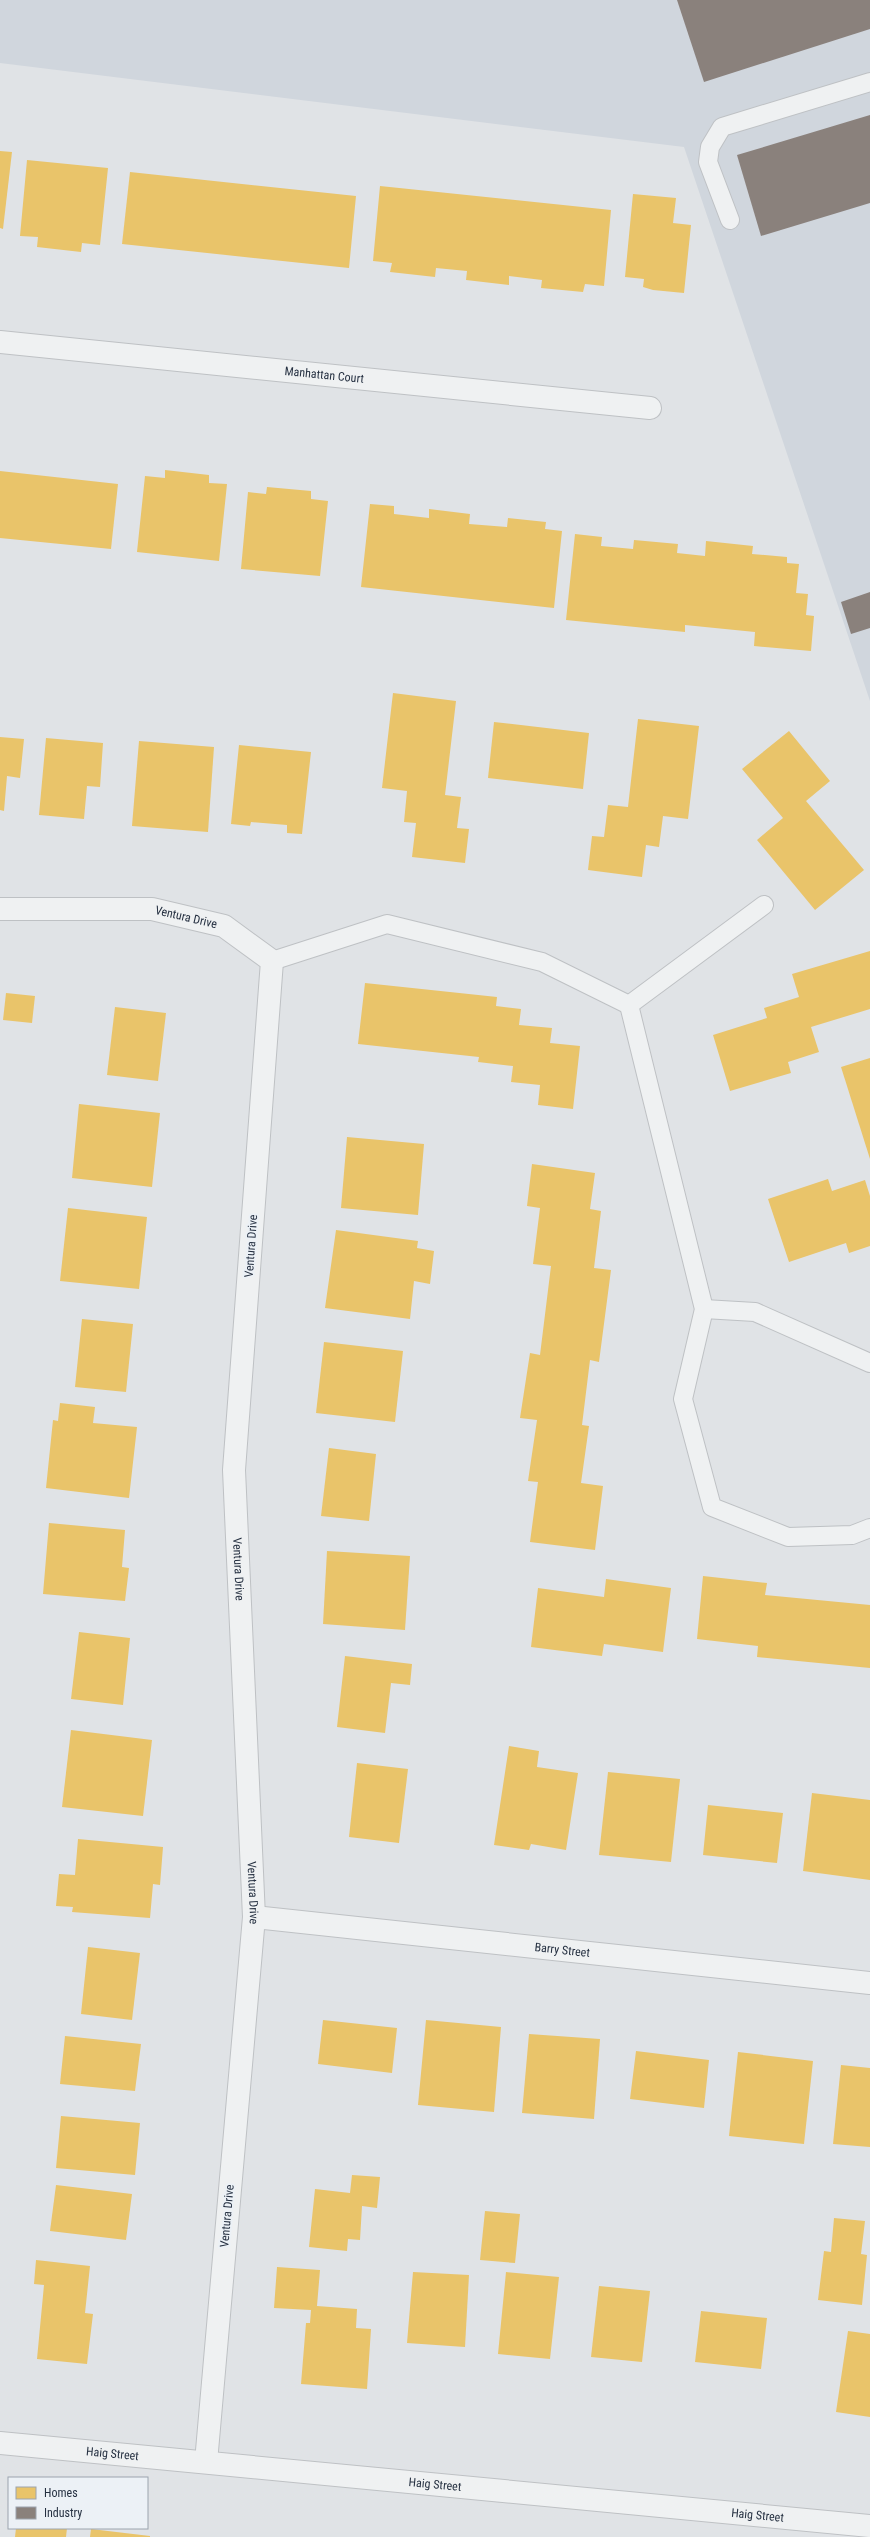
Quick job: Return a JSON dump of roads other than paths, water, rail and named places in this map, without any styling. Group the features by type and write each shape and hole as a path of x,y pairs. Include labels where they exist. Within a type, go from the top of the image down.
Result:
{"street":[{"name":"Manhattan Court","path":"0,342 650,408"},
{"name":"Ventura Drive","path":"0,909 152,909 224,926 272,961 234,1470 254,1917 206,2462"},
{"name":"Barry Street","path":"254,1917 870,1983"},
{"name":"Haig Street","path":"0,2443 870,2526"}],"lane":[{"path":"730,220 708,162 710,147 722,127 870,82"},
{"path":"629,1005 764,904"},
{"path":"272,961 388,924 542,962 629,1005 704,1310 683,1399 712,1507 788,1537 852,1535 870,1528"},
{"path":"704,1310 755,1312 870,1363"}]}
